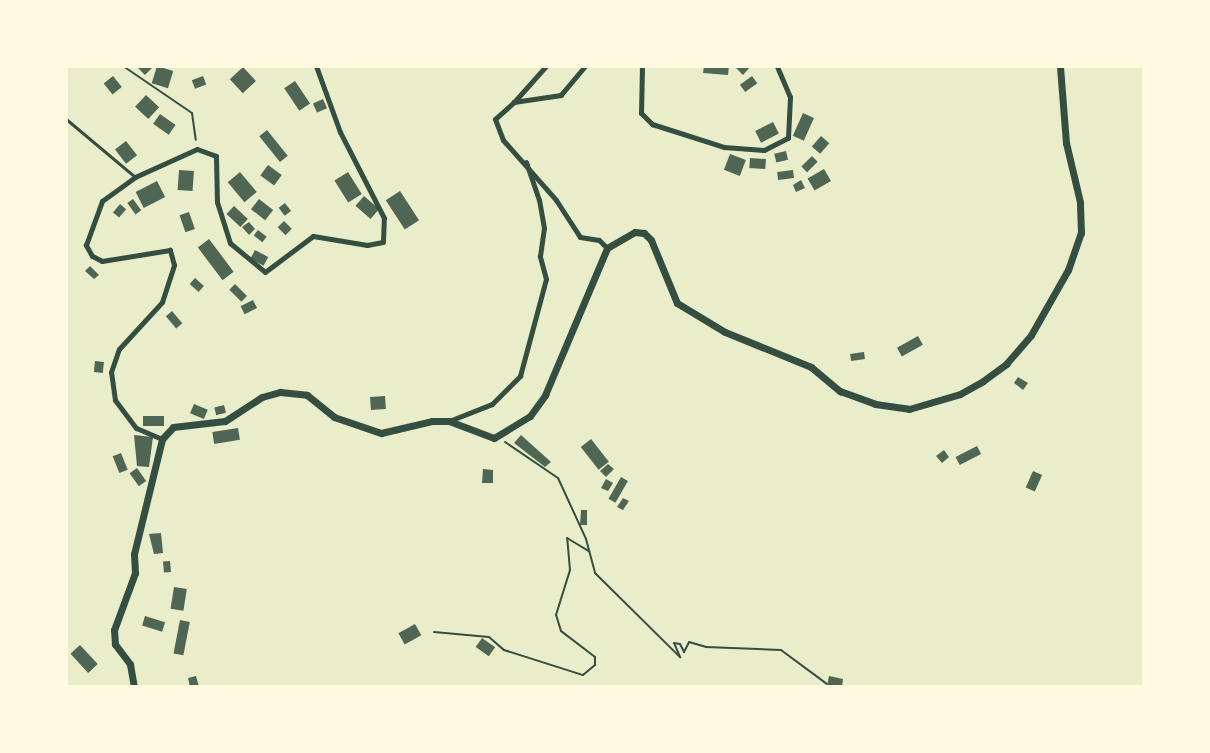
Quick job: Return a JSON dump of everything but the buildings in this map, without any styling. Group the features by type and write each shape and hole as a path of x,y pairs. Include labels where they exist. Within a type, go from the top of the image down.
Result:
{"street":[{"path":"162,440 136,428 115,400 111,372 119,349 162,302 174,265 170,250 102,261 92,256 86,245 102,201 135,177 197,149 216,156 217,202 230,243 265,272 313,236 367,245 383,242 384,218 340,132 316,66"},
{"path":"546,66 514,102 495,119 503,140 525,162 580,237 598,240 607,248"},
{"path":"514,102 561,95 585,66"},
{"path":"642,66 641,112 652,124 724,147 764,150 789,138 790,97 777,66"},
{"path":"134,687 130,664 115,644 114,630 125,590 134,577 134,554 162,440 173,427 225,421 262,397 280,392 307,395 334,417 381,433 432,421 449,422 494,438 530,416 545,395 607,248 624,236 644,233 657,249 677,303 725,332 754,340 811,367 840,391 875,404 909,410 960,394 1006,364 1031,335 1068,270 1081,233 1080,202 1066,143 1060,66"},
{"path":"449,422 492,404 520,376 546,279 540,256 544,228 539,200 525,162"}],"lane":[{"path":"66,119 135,177"}],"path":[{"path":"123,66 192,112 197,149"},
{"path":"494,438 512,445 558,478 589,551 595,573 680,657 674,643 680,644 684,652 689,642 706,647 782,650 826,684"},
{"path":"434,632 489,637 504,650 583,675 594,665 595,657 561,631 556,615 570,570 567,538 589,551"}]}
